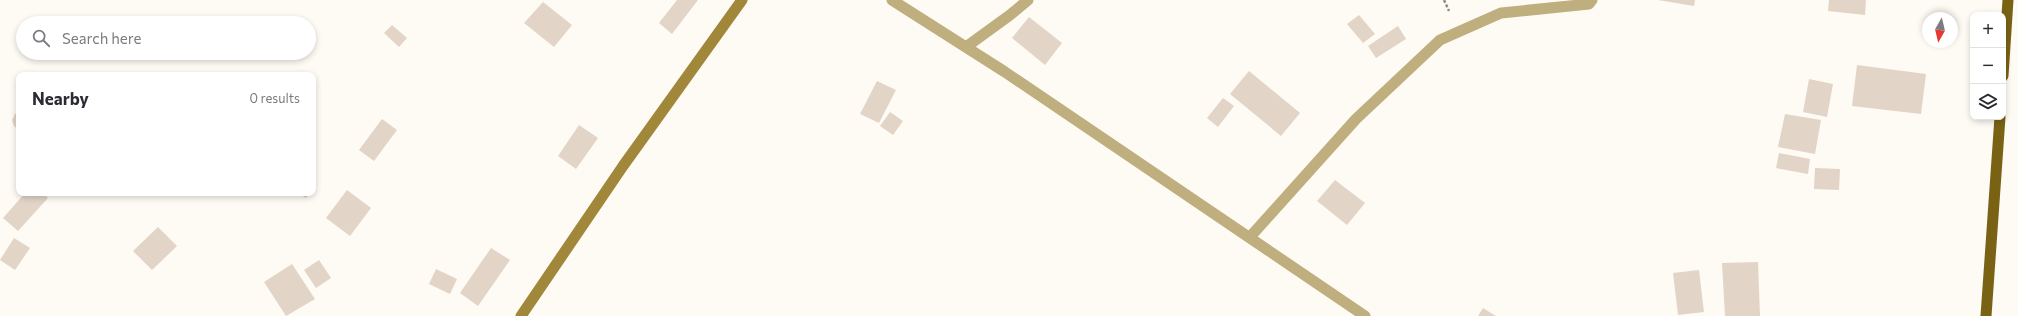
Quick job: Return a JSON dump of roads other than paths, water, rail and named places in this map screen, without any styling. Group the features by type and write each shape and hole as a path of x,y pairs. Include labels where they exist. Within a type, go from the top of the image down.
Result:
{"highway":[{"path":"2005,48 2008,0"},
{"path":"1986,316 2000,120"}],"main road":[{"path":"521,316 623,166 742,0"}],"street":[{"path":"892,0 966,47 1250,237 1365,316"},
{"path":"966,47 1028,0"},
{"path":"1250,237 1356,119 1440,40 1501,13 1589,4 1592,0"}]}
